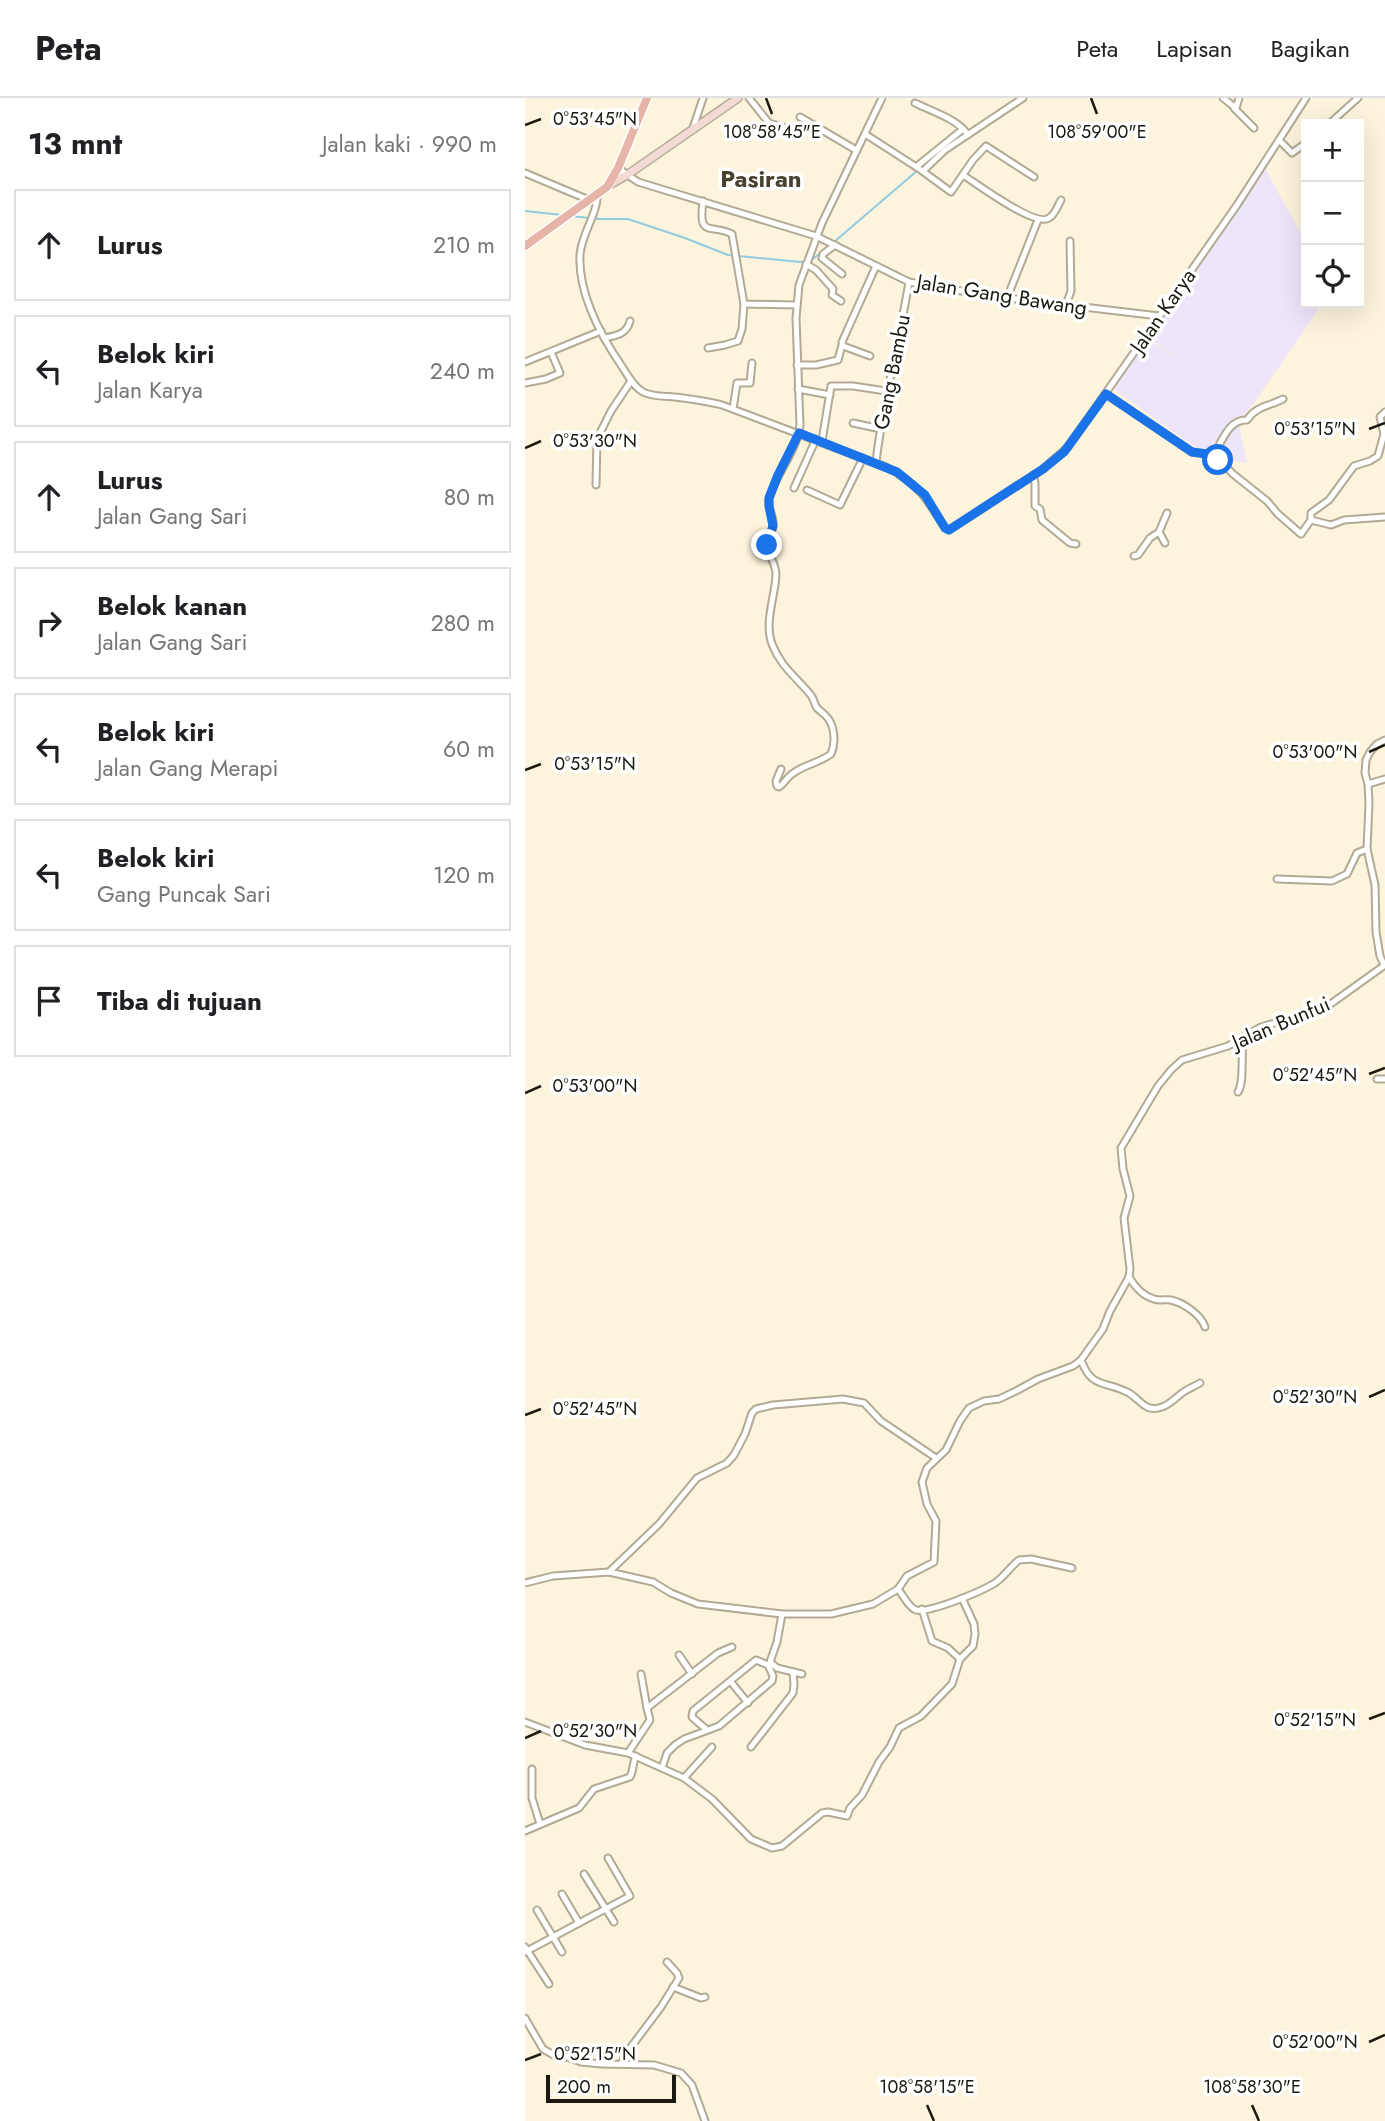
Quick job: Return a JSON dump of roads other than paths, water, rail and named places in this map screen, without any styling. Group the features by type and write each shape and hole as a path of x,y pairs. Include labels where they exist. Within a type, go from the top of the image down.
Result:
{"main road":[{"path":"525,246 601,189 618,168 645,98"},
{"path":"601,189 627,175 738,98"},
{"path":"601,189 629,139"}],"street":[{"path":"693,129 703,98"},
{"path":"749,98 769,123 783,127"},
{"path":"781,769 776,781 779,787 794,772 831,754 834,744 830,720 816,707 813,696 789,674 771,643 770,608 776,571 766,542 773,526 768,502 799,433 796,305 799,285 816,236 882,98"},
{"path":"1223,98 1254,128"},
{"path":"1234,108 1237,108 1238,98"},
{"name":"Jalan Karya","path":"876,462 897,472 916,486 925,495 946,529 954,527 1064,452 1261,169 1306,98"},
{"path":"1335,119 1358,98"},
{"path":"919,169 966,132 1018,99"},
{"path":"915,103 966,132"},
{"path":"800,117 856,150"},
{"path":"865,134 951,192 979,153 988,146 1034,177"},
{"path":"1279,140 1294,153 1301,147"},
{"name":"Jalan Gang Bawang","path":"618,168 638,182 816,236 909,282 1007,298 1159,316"},
{"path":"525,173 589,200"},
{"path":"963,176 1038,220 1051,217 1061,200"},
{"path":"601,189 582,239 581,271 589,303 604,338 631,381 645,393 710,402 876,462"},
{"path":"703,201 701,215 705,227 732,234 744,304 738,341 708,348"},
{"path":"1007,298 1038,220"},
{"path":"1066,305 1070,291 1070,241"},
{"path":"833,244 822,258 842,274"},
{"path":"807,261 833,289 832,295 841,301"},
{"path":"797,365 816,365 838,360 843,335 876,267"},
{"name":"Gang Bambu","path":"876,462 886,391 909,282"},
{"path":"744,304 796,305"},
{"path":"604,338 625,331 630,321"},
{"path":"525,362 601,331"},
{"path":"842,345 870,356"},
{"path":"525,383 560,373 551,352"},
{"path":"733,409 737,383 750,383 752,363"},
{"path":"596,485 597,439 631,381"},
{"path":"794,488 819,440 831,386 886,391"},
{"path":"798,389 830,395"},
{"path":"1106,394 1192,452 1214,455 1301,534 1311,520 1311,513 1329,500 1353,466 1378,456 1384,434 1380,416 1385,412"},
{"path":"1214,455 1233,423 1247,420 1261,407 1283,399"},
{"path":"853,423 881,429"},
{"path":"807,490 840,505 863,458"},
{"path":"1033,475 1035,506 1040,509 1042,520 1070,543 1076,544"},
{"path":"1134,556 1159,532 1167,513"},
{"path":"1311,520 1331,525 1344,520 1385,517"},
{"path":"1159,532 1165,542"},
{"path":"1385,740 1375,746 1366,760 1364,773 1368,784 1369,803 1367,849 1375,885 1377,940 1385,965"},
{"path":"1368,784 1385,779"},
{"path":"1277,879 1332,881 1347,874 1357,853 1367,849"},
{"name":"Jalan Bunfui","path":"1129,1277 1130,1263 1124,1218 1130,1196 1121,1148 1171,1070 1185,1059 1213,1052 1275,1022 1325,1008 1385,965"},
{"path":"1238,1092 1241,1086 1241,1054 1245,1036"},
{"path":"1377,1079 1385,1079"},
{"path":"1129,1277 1134,1286 1144,1294 1155,1299 1175,1301 1196,1314 1205,1327"},
{"path":"525,1583 553,1576 610,1572 653,1582 698,1604 782,1614 831,1614 873,1604 898,1589 907,1576 932,1565 935,1559 936,1521 927,1504 922,1482 927,1468 946,1450 969,1408 999,1399 1081,1360 1103,1329 1109,1311 1129,1277"},
{"path":"1081,1360 1085,1371 1098,1383 1128,1393 1149,1409 1163,1407 1200,1383"},
{"path":"610,1572 659,1524 697,1478 727,1463 745,1434 751,1413 756,1409 843,1399 864,1403 881,1421 936,1458"},
{"path":"898,1589 912,1608 922,1609 961,1598 996,1582 1019,1560 1031,1559 1072,1568"},
{"path":"525,1722 585,1745 628,1753 684,1778 723,1808 751,1839 772,1848 782,1846 822,1813 847,1816 849,1808 862,1795 899,1728 921,1716 952,1684 960,1658 973,1646 975,1634 971,1616 961,1598"},
{"path":"922,1609 932,1642 949,1648 960,1658"},
{"path":"662,1768 667,1753 675,1745 719,1726 772,1681 769,1664 777,1642 782,1614"},
{"path":"647,1708 718,1653 732,1647"},
{"path":"679,1655 692,1674"},
{"path":"707,1730 692,1717 692,1711 755,1660 802,1674"},
{"path":"751,1747 793,1693 793,1672"},
{"path":"628,1753 650,1720 641,1674"},
{"path":"731,1682 748,1703"},
{"path":"684,1778 712,1747"},
{"path":"525,1831 579,1808 594,1789 630,1777 636,1756"},
{"path":"532,1769 532,1798 540,1824"},
{"path":"549,1984 526,1950 630,1895 608,1858"},
{"path":"584,1874 614,1922"},
{"path":"562,1894 579,1923"},
{"path":"537,1910 562,1952"},
{"path":"622,2063 679,1975 667,1962"},
{"path":"673,1987 701,1998 705,1997"},
{"path":"525,2018 543,2049 557,2057 598,2064 661,2066 681,2073 692,2085 705,2121"}],"waterway":[{"path":"922,167 942,150"},
{"path":"834,242 918,170"},
{"path":"525,211 562,215"},
{"path":"571,216 628,219 728,255 800,262 810,261 822,252"}],"district":[{"name":"Pasiran","path":"761,179"}]}
